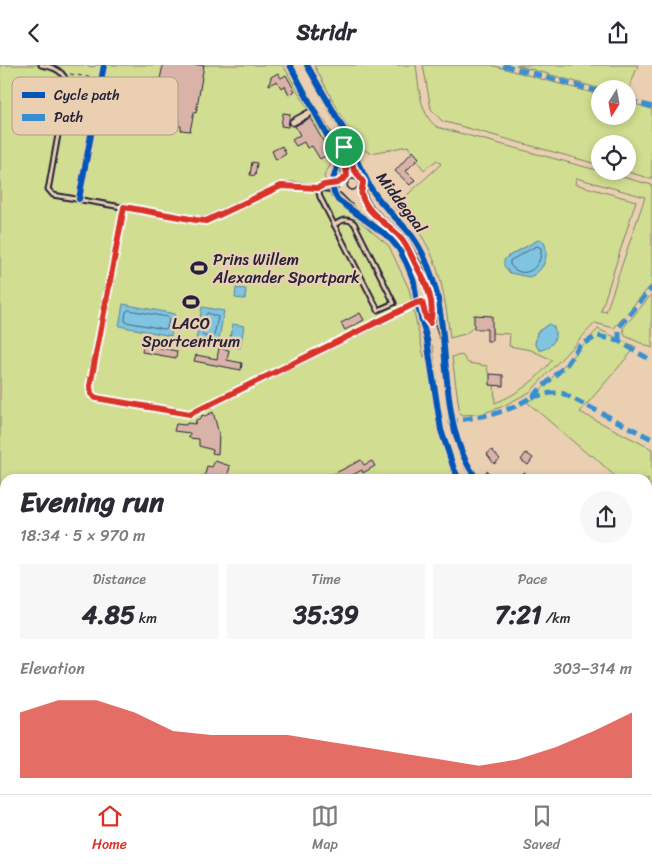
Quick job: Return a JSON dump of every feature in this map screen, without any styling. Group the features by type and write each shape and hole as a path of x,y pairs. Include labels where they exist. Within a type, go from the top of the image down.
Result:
{"street":[{"name":"Middegaal","path":"298,65 347,151 358,175"},
{"path":"293,122 322,106"},
{"name":"Middegaal","path":"344,147 345,178"},
{"path":"350,174 358,175 363,182 361,192 356,195 347,193 342,186 345,178 350,174"},
{"name":"Middegaal","path":"361,192 364,201 372,212 400,237 416,265 426,318 430,323 437,347 448,435 464,474"},
{"name":"Middegaal","path":"347,193 377,221 383,223"}],"lane":[{"path":"42,65 56,69 64,77"},
{"path":"58,135 48,189 53,195 206,221 281,186 318,188 347,193"},
{"path":"318,188 338,183 345,178"},
{"path":"318,188 320,197 334,225 378,310 394,303 354,223 345,220 334,225"},
{"path":"124,207 90,386 91,394 96,398 190,414 379,321"}],"path":[{"path":"62,73 102,75"}],"green space":[{"name":"Prins Willem Alexander Sportpark","path":"0,65 83,65 94,67 95,65 283,65 335,157 324,176 331,197 389,246 409,289 424,357 427,356 441,434 454,474 0,474"},
{"path":"314,65 416,65 423,107 437,127 591,169 591,180 633,180 652,185 652,284 614,328 595,323 530,392 501,407 481,414 460,415 452,357 462,355 468,363 487,366 488,372 494,381 495,403 527,385 552,360 531,350 509,346 510,334 492,333 492,329 474,327 465,334 450,338 442,285 428,247 409,220 394,207 441,164 437,160 424,170 408,146 371,153 358,147","holes":["576,178 645,197 606,312 601,311 636,201 575,184","540,239 543,266 532,276 507,257","549,324 543,350 540,350 535,344 537,332"]},
{"path":"423,65 491,65 591,93 591,125 636,125 636,104 652,109 652,179 636,174 636,135 591,135 591,162 442,121 431,109"},
{"path":"516,65 638,65 632,80 591,80 591,86"},
{"path":"652,294 652,348 625,336 623,328"},
{"path":"598,329 636,347 580,412 652,449 652,474 613,474 527,402"}],"water":[{"path":"540,239 544,242 546,248 546,258 538,272 529,277 510,273 504,266 504,260"},
{"path":"236,288 246,289 245,299 235,298"},
{"path":"123,304 175,314 171,336 119,326"},
{"path":"202,307 224,311 218,344 196,340"},
{"path":"233,324 244,326 240,348 228,346"},
{"path":"549,324 554,327 555,331 553,343 547,348 539,350 535,344 537,332"}],"building":[{"path":"163,65 204,65 196,113 194,112 190,131 181,130 181,126 178,126 178,77 160,77"},
{"path":"278,73 281,78 286,75 295,91 289,95 285,86 281,88 277,81 269,85 271,77"},
{"path":"283,113 290,114 288,127 281,126"},
{"path":"310,118 330,153 320,159 312,146 307,148 304,142 296,146 292,140 300,135 295,126"},
{"path":"282,146 286,154 276,160 272,151"},
{"path":"413,151 419,158 406,171 415,180 410,185 395,171"},
{"path":"252,162 257,163 255,176 250,175"},
{"path":"360,313 364,320 345,330 341,323"},
{"path":"474,315 492,316 492,341 487,341 487,329 474,329"},
{"path":"156,343 161,344 160,348 177,351 176,358 142,352 143,345 155,347"},
{"path":"219,348 229,350 227,360 242,363 241,370 194,361 196,355 217,359"},
{"path":"490,374 503,375 503,386 490,385"},
{"path":"213,412 219,434 218,454 212,453 213,450 199,446 199,439 189,438 190,433 174,431 176,424 195,424 196,420 201,418 202,415 205,416"},
{"path":"492,450 500,459 494,464 487,454"},
{"path":"526,453 533,458 528,465 521,460"},
{"path":"361,460 364,465 372,461 375,466 363,473 362,470 354,474 334,474"},
{"path":"215,461 230,466 228,474 205,474 207,466 212,467"}],"marked path":[{"path":"503,65 591,89"},
{"path":"636,102 652,107"},
{"path":"619,341 619,327 652,288"},
{"path":"448,422 494,414 514,407 532,397 567,364 579,346 598,336 619,341 652,361"},
{"path":"532,397 562,393 652,439"}],"cycle path":[{"path":"102,77 104,65"},
{"path":"290,65 339,158 333,179 333,188 338,200 389,237 399,249 406,262 414,282 417,303 427,340 441,430 456,474"},
{"path":"307,65 345,132 372,190 410,234 426,261 436,292 441,319 450,404 455,431 464,456 474,474"},
{"path":"79,199 91,135"},
{"path":"379,322 417,303 438,299"}],"place":[{"name":"Prins Willem Alexander Sportpark","path":"199,268"},
{"name":"LACO Sportcentrum","path":"191,302"}],"route":[{"path":"344,147 354,169 362,179 363,187 361,192 364,201 383,223 400,237 422,273 432,306 430,323 426,318 422,302 416,303 216,403 190,414 96,398 91,394 90,386 124,207 206,221 281,186 293,185 318,188 338,183 347,176 344,147"}]}
